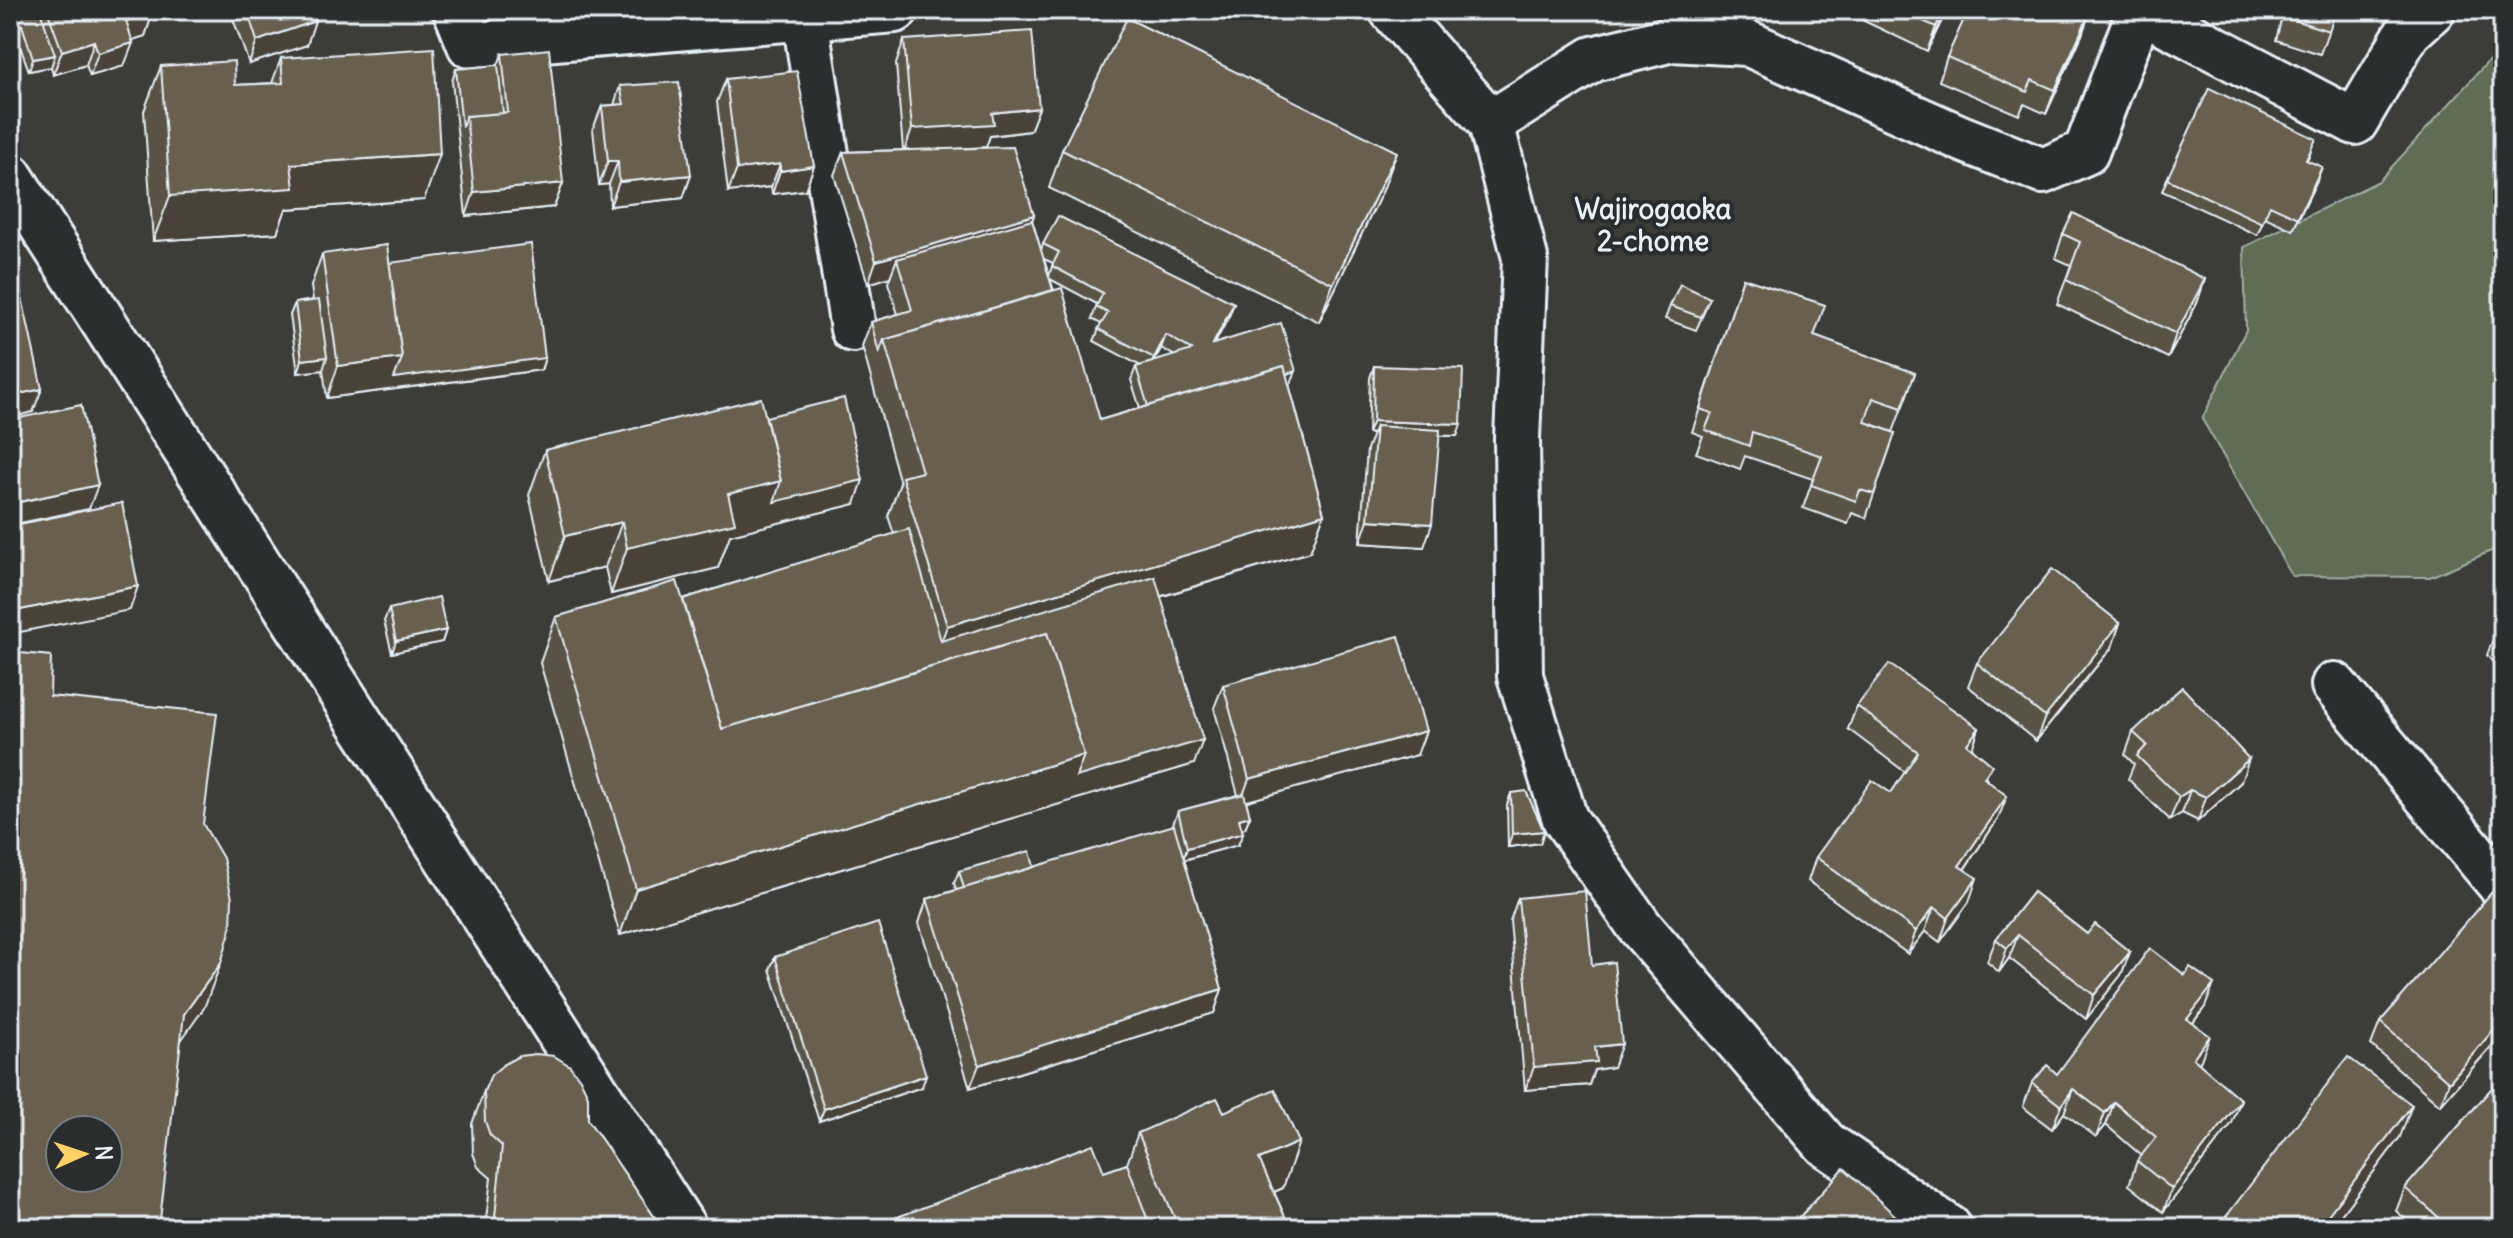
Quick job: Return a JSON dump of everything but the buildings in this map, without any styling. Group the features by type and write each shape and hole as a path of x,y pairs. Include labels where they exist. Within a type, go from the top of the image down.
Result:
{"street":[{"path":"456,10 470,45 895,10"},
{"path":"1392,10 1491,123 1525,258 1517,438 1520,676 1565,819 1640,927 1826,1144 1949,1228"},
{"path":"1491,123 1593,59 1672,39 1747,43 2043,171 2086,152 2140,10 2355,122 2408,32 2432,10"},
{"path":"805,18 853,329"},
{"path":"10,176 684,1228"},
{"path":"2334,685 2503,888"}],"green space":[{"path":"2503,45 2503,546 2430,577 2292,576 2202,419 2246,330 2244,247 2379,181"}],"district":[{"name":"Wajirogaoka 2-chome","path":"1653,225"}]}
